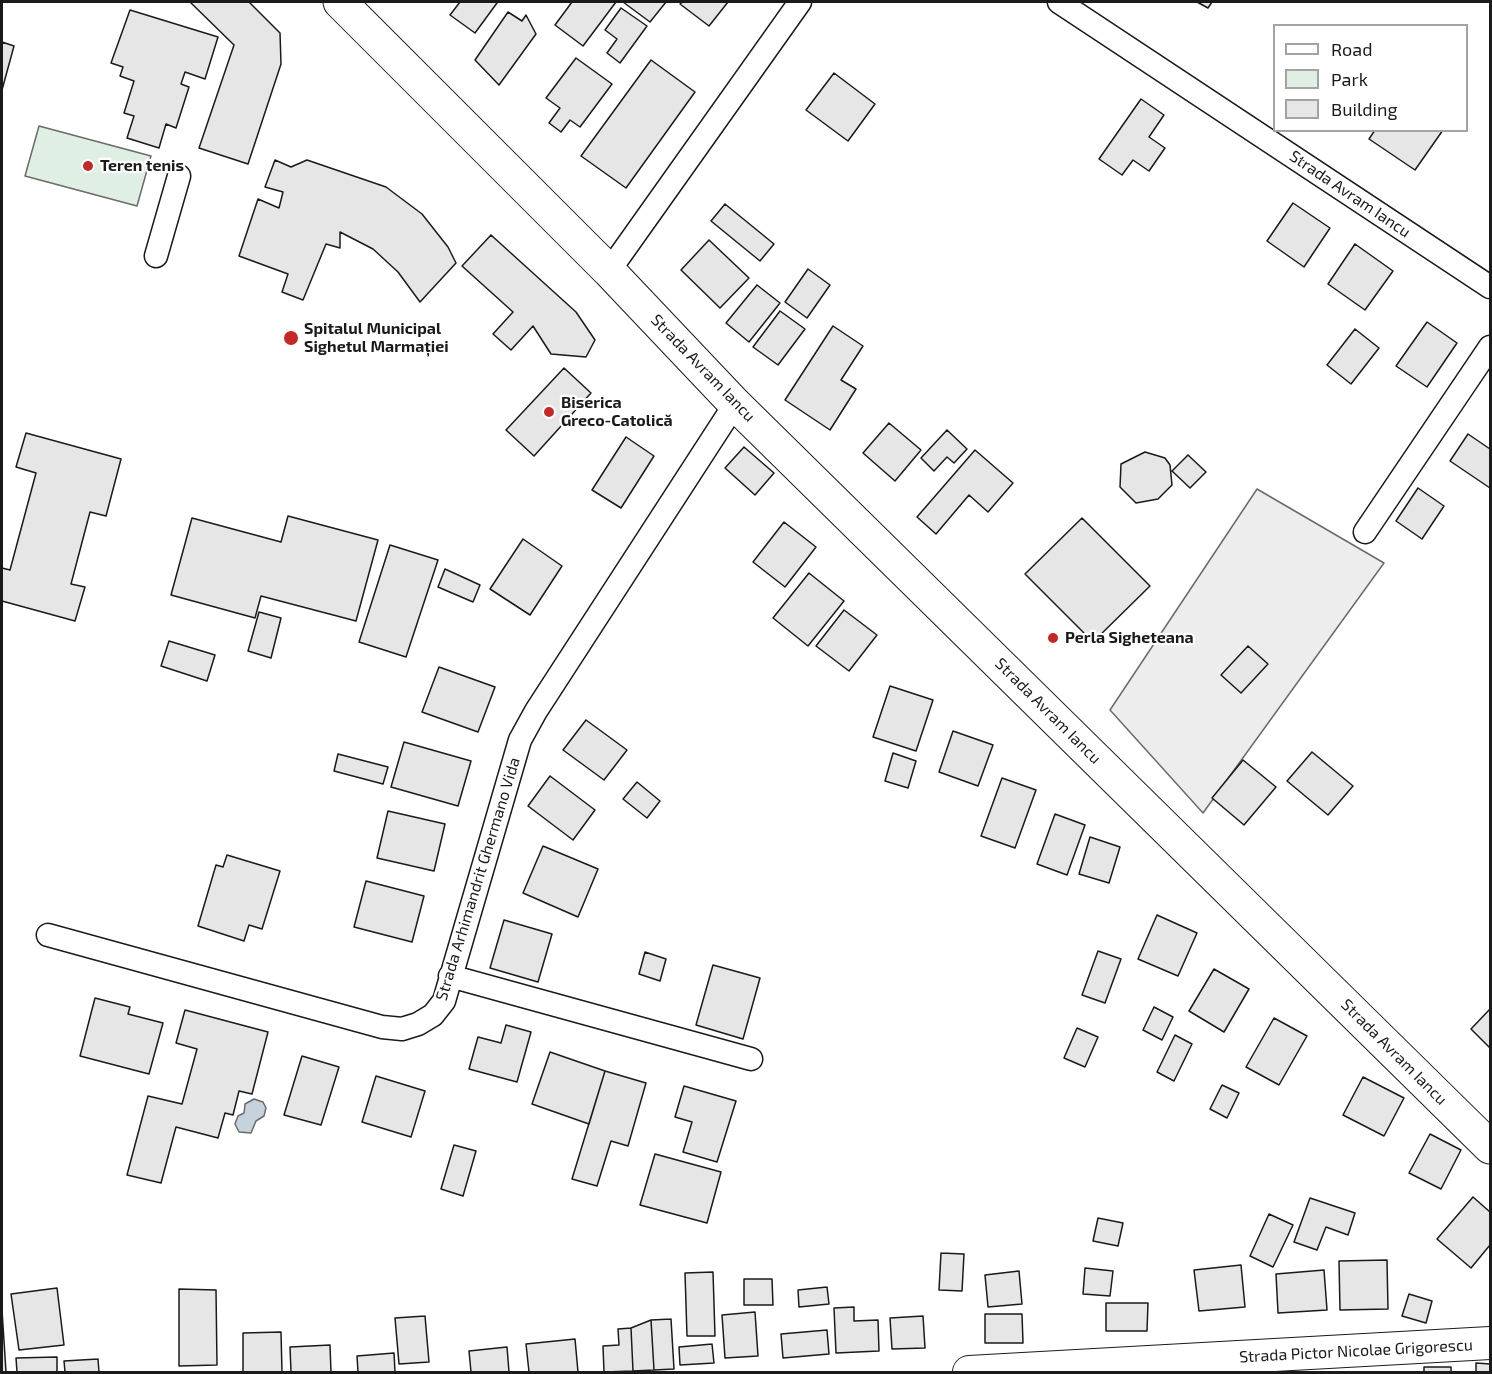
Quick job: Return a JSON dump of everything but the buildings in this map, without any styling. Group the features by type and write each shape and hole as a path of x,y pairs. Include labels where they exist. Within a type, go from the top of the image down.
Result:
{"main road":[{"name":"Strada Avram Iancu","path":"340,2 609,271 735,404 1491,1147"},
{"name":"Strada Pictor Nicolae Grigorescu","path":"969,1372 1491,1343"}],"street":[{"path":"609,271 800,2"},
{"name":"Strada Avram Iancu","path":"1059,2 1491,287"},
{"path":"156,256 179,176"},
{"path":"1365,532 1491,347"},
{"name":"Strada Arhimandrit Ghermano Vida","path":"48,935 382,1027 402,1029 418,1024 433,1015 444,1001 520,740 536,711 735,404"},
{"path":"450,976 751,1059"}],"green space":[{"name":"Teren tenis","path":"39,126 151,156 137,206 25,176"}],"shaded area":[{"path":"1257,489 1384,563 1203,813 1110,710"},
{"path":"254,1099 263,1102 266,1108 264,1116 256,1121 251,1133 239,1132 235,1124 238,1116 244,1113 245,1104"}],"place":[{"name":"Teren tenis","path":"88,166"},
{"name":"Spitalul Municipal Sighetul Marmației","path":"291,338"},
{"name":"Biserica Greco-Catolică","path":"549,412"},
{"name":"Perla Sigheteana","path":"1053,638"}]}
